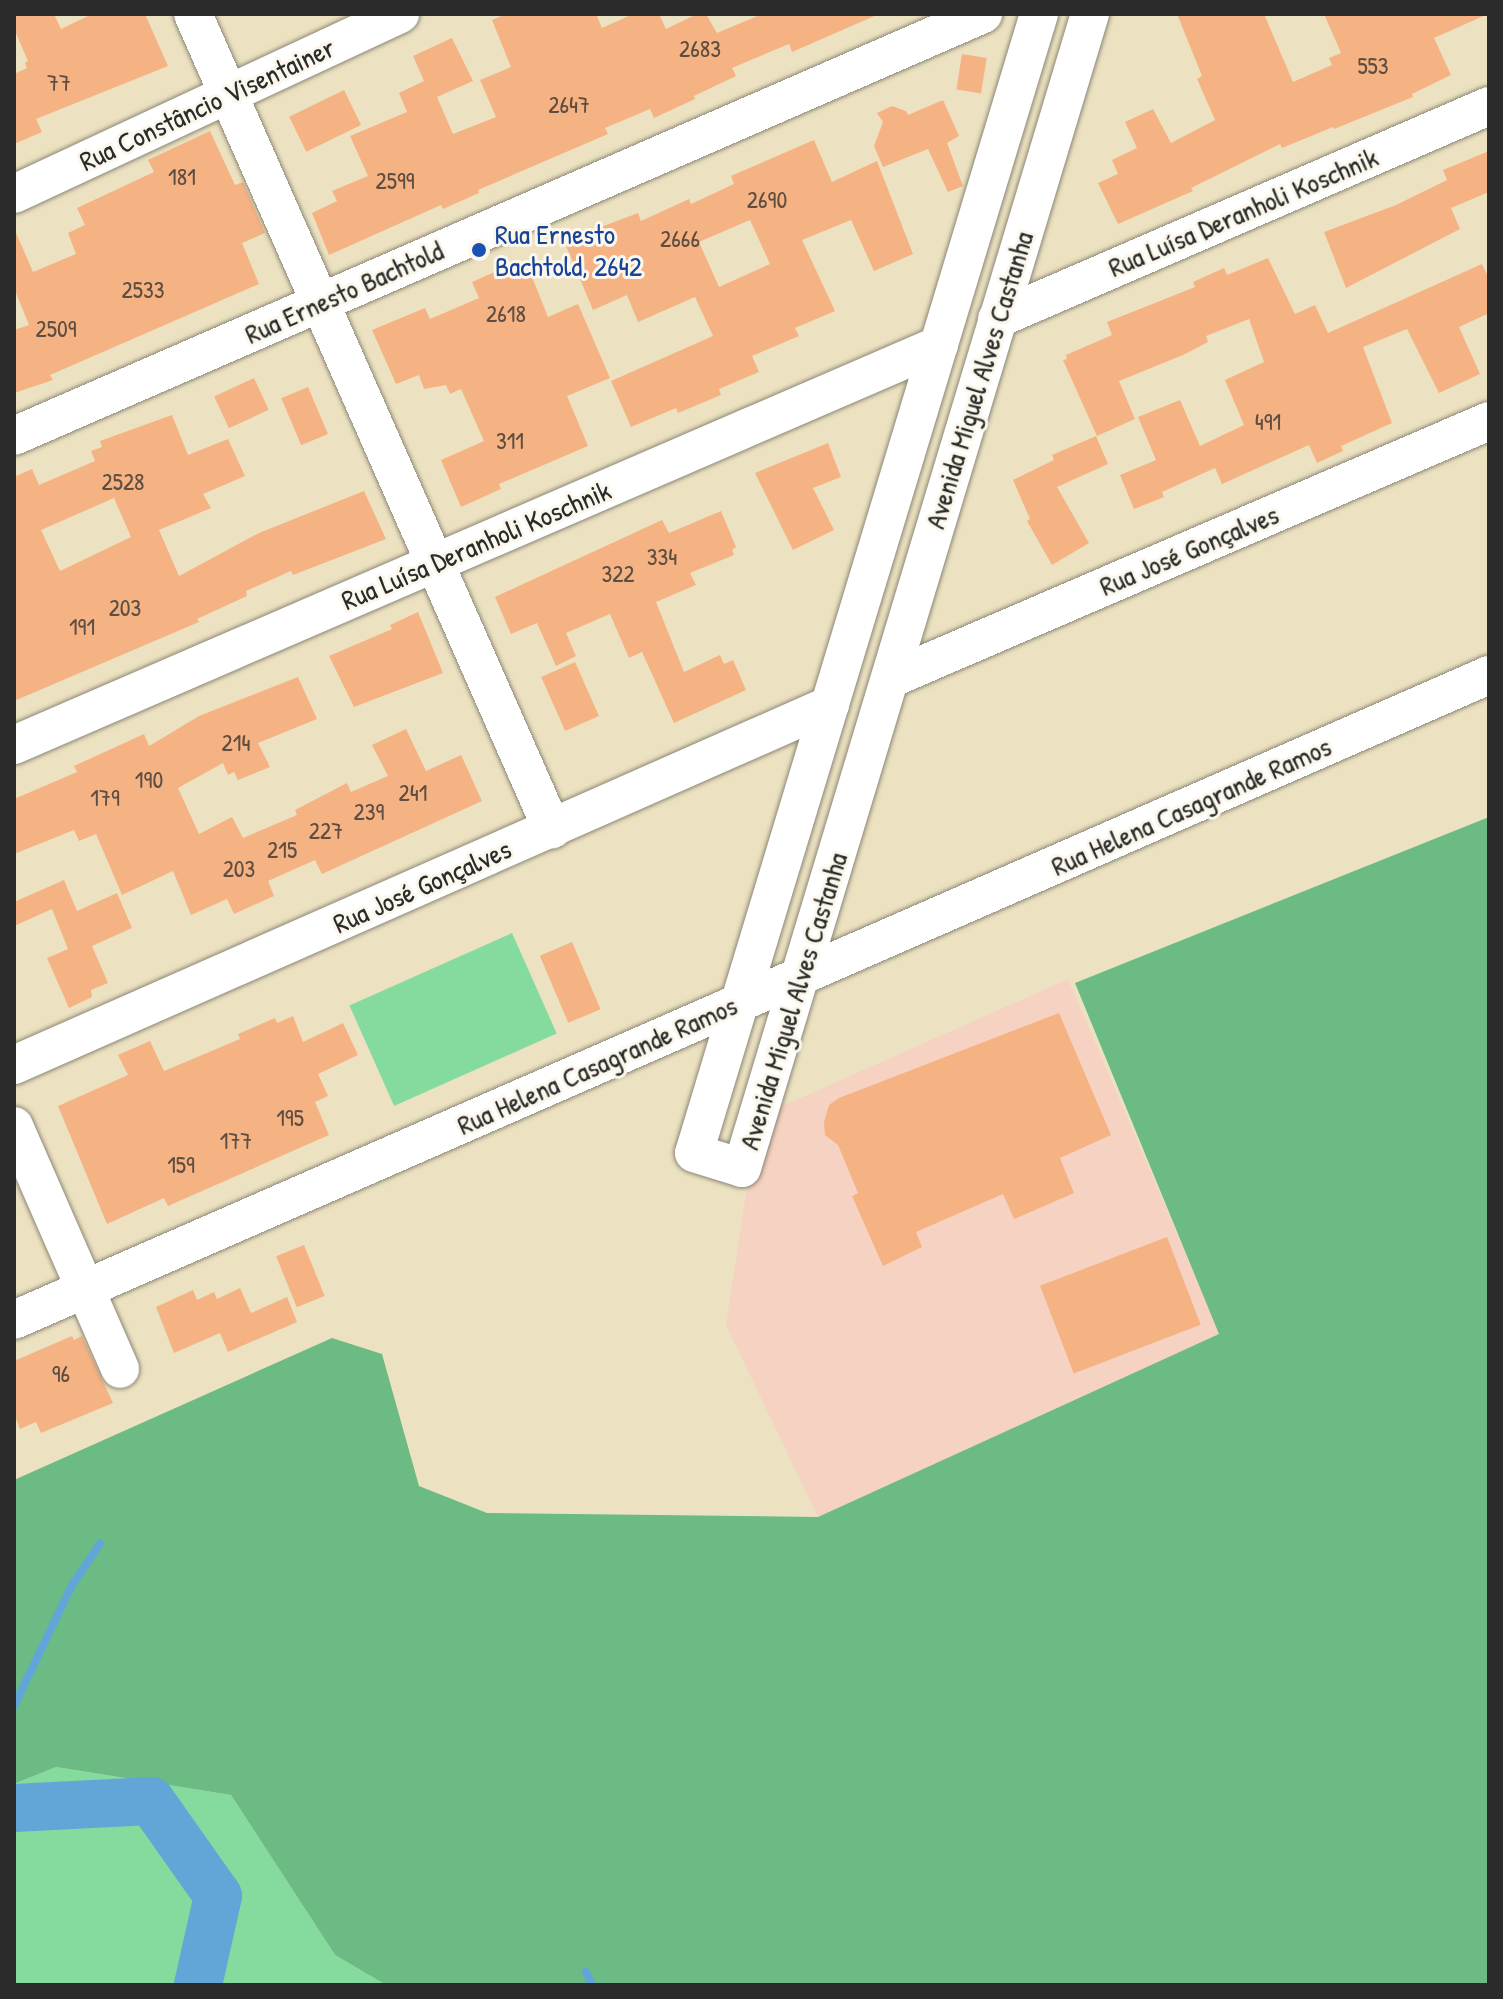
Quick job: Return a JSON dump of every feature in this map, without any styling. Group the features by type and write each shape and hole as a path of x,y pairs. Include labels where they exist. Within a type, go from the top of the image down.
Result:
{"street":[{"path":"193,14 552,829"},
{"name":"Rua Constâncio Visentainer","path":"14,194 400,14"},
{"name":"Rua Ernesto Bachtold","path":"14,436 983,14"},
{"name":"Avenida Miguel Alves Castanha","path":"1039,14 694,1153 742,1168 803,975 1090,14"},
{"name":"Rua Luísa Deranholi Koschnik","path":"997,319 1489,106"},
{"name":"Rua Luísa Deranholi Koschnik","path":"14,745 939,345"},
{"name":"Rua José Gonçalves","path":"890,679 1489,421"},
{"name":"Rua Helena Casagrande Ramos","path":"14,1320 1489,675"},
{"name":"Rua José Gonçalves","path":"14,1065 830,705"},
{"path":"14,1126 120,1369"}],"shaded area":[{"path":"1068,979 1220,1334 818,1517 726,1325 747,1187 769,1112"}],"green space":[{"path":"1489,817 1489,1985 386,1985 335,1955 231,1795 56,1767 14,1784 14,1480 332,1338 382,1354 419,1486 487,1513 818,1517 1219,1334 1075,983"},
{"path":"512,933 557,1033 394,1106 349,1005"},
{"path":"56,1767 231,1795 335,1955 386,1985 14,1985 14,1784"}],"building":[{"path":"14,14 54,14 61,29 92,14 145,14 168,66 36,119 42,132 14,144 14,69 16,73 27,68 25,63 28,61 14,29"},
{"path":"506,14 596,14 602,28 633,14 659,14 666,29 697,14 706,14 717,33 762,14 879,14 792,52 789,44 732,68 736,76 694,96 695,99 654,118 650,109 605,128 608,134 478,190 479,193 443,209 441,205 329,255 312,213 337,201 332,191 368,176 350,136 407,112 399,93 424,81 413,56 452,38 473,81 437,97 453,134 496,117 480,80 511,67 492,20"},
{"path":"1177,14 1264,14 1293,82 1332,65 1329,58 1341,53 1324,14 1488,14 1434,38 1451,75 1412,94 1413,97 1282,148 1280,144 1191,188 1193,191 1118,224 1098,183 1118,174 1112,160 1137,148 1125,122 1153,109 1171,143 1215,120 1197,79 1202,76"},
{"path":"962,54 987,58 981,93 956,90"},
{"path":"344,90 361,125 306,152 289,117"},
{"path":"943,100 959,136 947,143 963,186 948,192 928,149 883,167 874,146 883,122 877,113 892,106 906,111 908,115"},
{"path":"210,131 235,185 243,182 265,233 242,243 259,284 50,375 53,380 14,393 14,330 29,325 14,288 14,228 33,272 76,254 68,233 85,225 77,208 154,172 148,160"},
{"path":"814,140 832,182 877,161 913,254 874,271 851,220 802,240 835,311 795,328 799,336 752,356 759,372 719,389 721,395 678,413 676,408 631,427 611,381 713,336 695,297 638,322 627,295 593,310 564,241 638,213 641,221 689,199 691,204 734,184 731,176","holes":["750,220 770,264 719,287 699,242"]},
{"path":"1489,151 1489,192 1451,208 1460,229 1346,288 1324,232 1396,205 1447,180 1443,170"},
{"path":"1268,258 1295,314 1315,305 1328,333 1482,264 1489,279 1489,313 1459,327 1480,374 1439,393 1407,329 1363,347 1392,423 1341,446 1343,451 1317,463 1309,445 1222,484 1215,468 1162,492 1164,497 1134,509 1120,475 1156,460 1138,417 1180,400 1200,446 1244,425 1225,380 1264,362 1249,319 1206,336 1208,342 1183,355 1119,381 1135,419 1097,436 1063,360 1067,359 1066,355 1112,335 1107,322 1195,287 1193,282 1224,268 1227,275"},
{"path":"508,266 514,278 530,272 548,317 578,304 610,378 567,396 588,446 499,484 501,489 461,507 441,460 484,441 461,389 450,394 446,385 424,389 419,375 396,384 372,330 425,308 430,319 479,298 472,282"},
{"path":"254,378 269,410 229,428 214,397"},
{"path":"308,387 328,434 301,445 281,398"},
{"path":"172,415 188,455 228,439 245,476 203,494 211,508 159,530 179,576 259,533 364,491 386,539 293,575 291,571 246,591 247,596 197,619 199,622 14,701 14,477 32,469 39,485 95,461 91,451 102,447 100,441","holes":["114,498 131,537 60,571 41,530"]},
{"path":"1096,436 1108,464 1057,487 1089,543 1052,565 1027,521 1030,519 1013,480 1054,460 1052,455"},
{"path":"828,443 841,477 813,488 834,530 793,550 755,473"},
{"path":"721,511 736,547 732,550 734,555 690,573 696,585 656,602 684,672 720,655 724,664 733,660 746,690 674,723 642,652 629,658 610,614 566,633 576,656 556,666 537,623 511,634 495,597 662,520 669,533"},
{"path":"418,612 443,673 354,707 329,656 392,629 390,625"},
{"path":"575,662 599,716 565,731 541,677"},
{"path":"298,677 317,719 258,743 270,767 238,780 234,772 228,775 223,763 178,788 199,834 232,817 243,838 297,815 295,810 347,783 351,792 388,776 372,745 406,729 426,771 461,755 482,801 322,874 315,860 268,881 274,896 234,914 227,899 191,915 173,871 122,895 96,834 79,841 74,830 14,854 14,799 77,772 74,766 144,734 149,746 199,716"},
{"path":"64,880 77,911 117,893 132,928 92,946 108,983 91,990 92,997 69,1008 47,958 68,949 52,909 14,926 14,902"},
{"path":"572,942 601,1009 568,1023 540,956"},
{"path":"1059,1013 1111,1135 1060,1158 1074,1193 1014,1219 1003,1194 916,1232 922,1247 883,1266 852,1196 858,1193 838,1145 825,1135 824,1122 829,1105 839,1098"},
{"path":"293,1016 303,1042 343,1023 358,1055 318,1074 328,1096 315,1102 329,1135 168,1206 164,1198 107,1224 58,1106 128,1075 118,1055 150,1041 164,1071 240,1039 238,1034 275,1018 277,1023"},
{"path":"1167,1237 1201,1325 1074,1373 1040,1286"},
{"path":"304,1245 325,1296 297,1307 276,1256"},
{"path":"240,1288 251,1313 287,1297 297,1322 228,1352 220,1333 174,1353 156,1307 193,1290 197,1300 214,1292 217,1299"},
{"path":"72,1336 74,1340 82,1336 113,1403 41,1433 36,1422 20,1429 14,1414 14,1361"}],"waterway":[{"path":"14,1706 72,1585 100,1544"},
{"path":"14,1808 151,1801 218,1896 198,1985"},
{"path":"586,1972 592,1985"}],"place":[{"name":"Rua Ernesto Bachtold, 2642","path":"479,250"}]}
